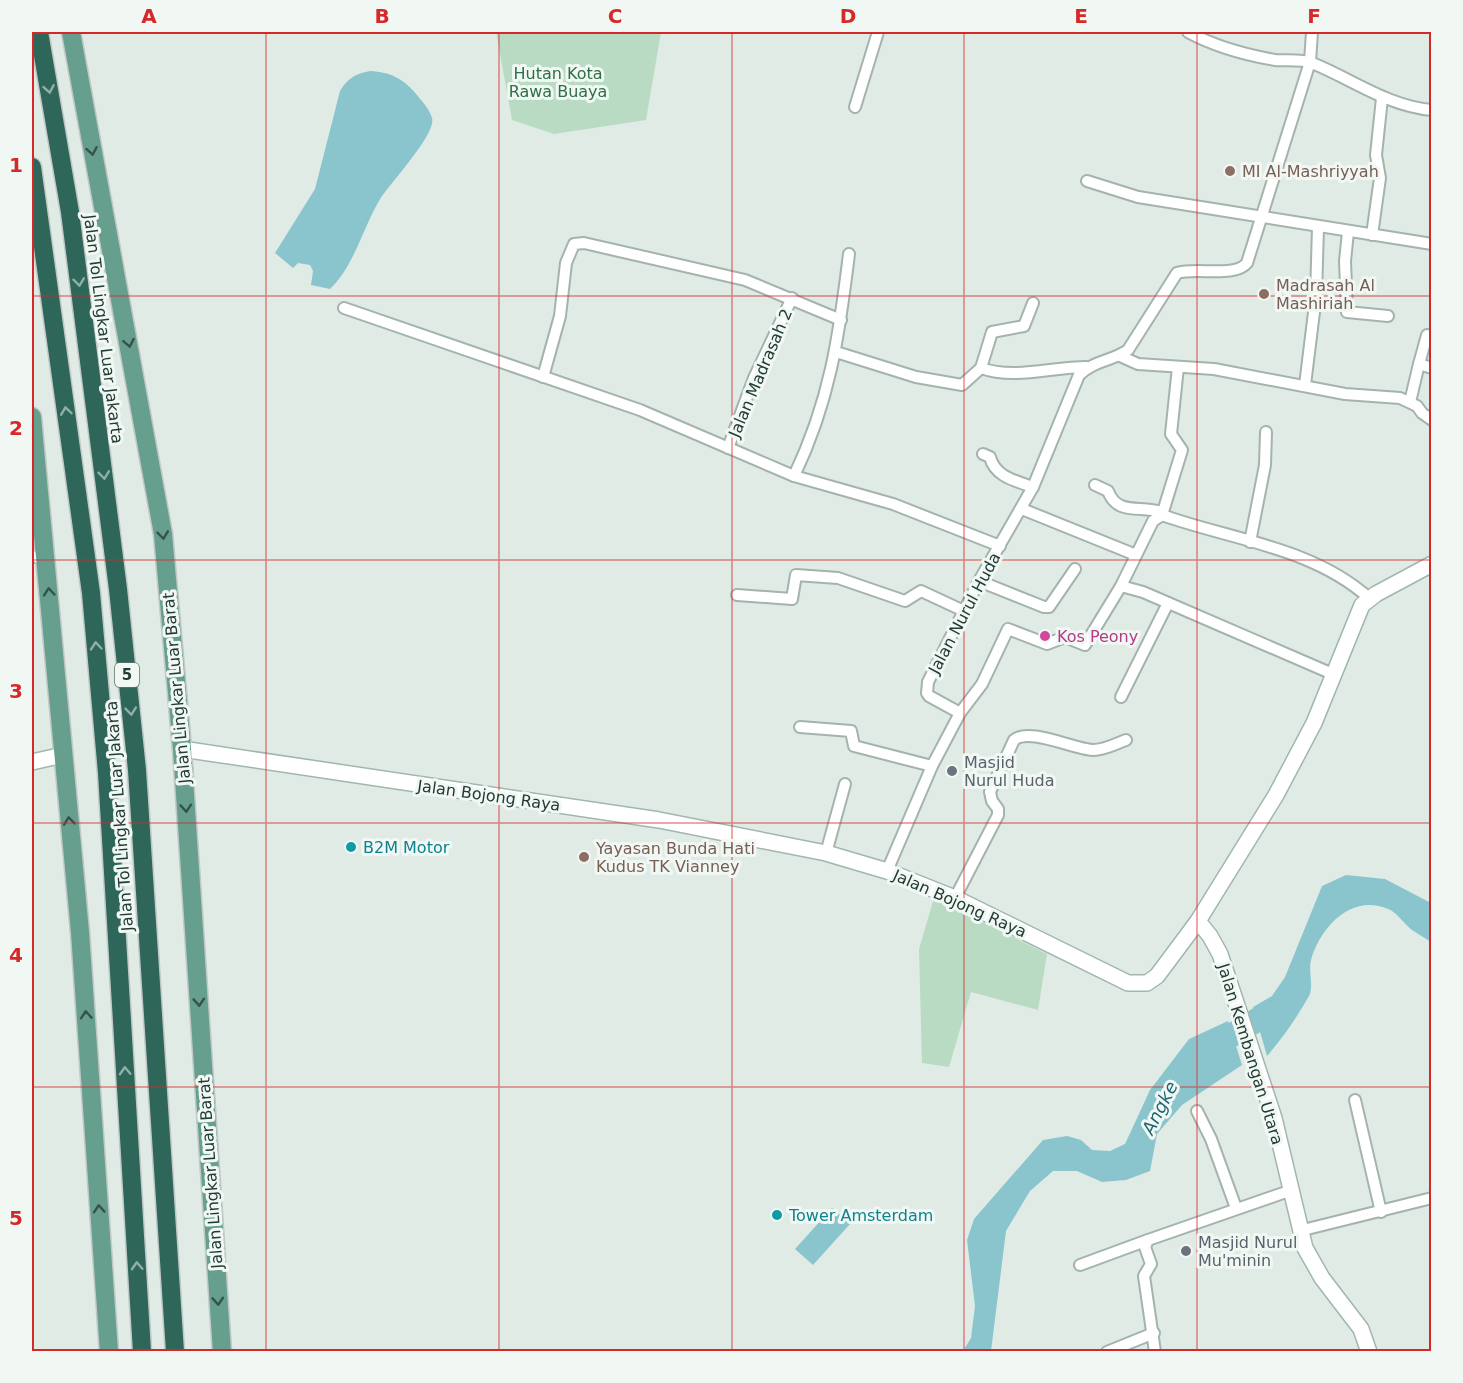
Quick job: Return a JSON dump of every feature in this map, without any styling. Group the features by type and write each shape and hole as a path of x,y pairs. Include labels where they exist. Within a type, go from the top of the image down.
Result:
{"highway":[{"name":"Jalan Tol Lingkar Luar Jakarta","path":"39,32 70,212 118,589 137,770 175,1352"},
{"name":"Jalan Tol Lingkar Luar Jakarta","path":"32,167 91,593 107,773 142,1352"}],"main road":[{"name":"Jalan Lingkar Luar Barat","path":"71,32 163,534 182,749 222,1352"},
{"path":"32,417 39,558 63,755 80,932 109,1352"}],"street":[{"path":"855,107 878,32"},
{"path":"1188,32 1243,54 1278,60 1310,62 1382,98 1411,107 1431,110"},
{"path":"981,368 1009,374 1062,367 1086,368 1115,358 1135,342 1177,273 1186,270 1243,269 1263,218 1310,62 1312,32"},
{"path":"1372,235 1380,178 1376,155 1382,98"},
{"path":"1087,181 1138,197 1431,244"},
{"path":"1305,384 1316,296 1318,227"},
{"path":"1348,232 1345,261 1347,312 1388,316"},
{"path":"543,377 560,316 566,262 574,244 584,243 745,280 841,320"},
{"path":"794,476 813,435 828,388 836,352 849,254"},
{"name":"Jalan Madrasah 2","path":"728,448 754,378 792,298"},
{"path":"836,352 916,377 962,385 981,368 992,332 1024,326 1033,303"},
{"path":"344,308 649,413 794,476 893,504 1000,546"},
{"path":"1410,402 1427,335"},
{"path":"1115,358 1138,364 1214,369 1305,384 1345,394 1400,398 1410,402 1431,420"},
{"path":"1419,364 1431,368"},
{"path":"887,871 932,766 960,712 982,684 1008,629 1047,644 1065,637 1084,645 1121,586 1153,521 1161,513 1182,450 1171,434 1178,367"},
{"name":"Jalan Nurul Huda","path":"960,712 929,696 926,688 979,581 1033,487 1075,383 1086,368"},
{"path":"1250,542 1265,465 1266,432"},
{"path":"983,454 990,458 992,467 1008,478 1033,487"},
{"path":"1095,485 1108,491 1112,501 1121,507 1161,513 1327,567 1351,581 1369,598 1431,564"},
{"path":"1022,509 1136,555"},
{"path":"979,581 1049,607 1075,569"},
{"path":"737,595 792,599 795,575 818,576 838,578 905,601 909,601 921,591 964,611"},
{"path":"1121,586 1168,603 1335,675"},
{"name":"Jalan Bojong Raya","path":"182,749 659,820 826,853 887,871 955,898 1128,983 1139,985 1157,976 1197,921 1276,795 1335,675 1357,617 1369,598"},
{"path":"1121,697 1168,603"},
{"path":"800,727 850,731 854,746 932,766"},
{"path":"955,898 998,815 998,809 992,801 990,792 1014,740 1027,734 1076,748 1096,750 1126,740"},
{"path":"32,762 63,755"},
{"path":"826,853 844,784"},
{"name":"Jalan Kembangan Utara","path":"1197,921 1210,936 1220,954 1274,1118 1299,1231 1313,1263 1361,1329 1369,1352"},
{"path":"1355,1100 1381,1212"},
{"path":"1197,1111 1211,1139 1236,1208"},
{"path":"1080,1265 1289,1191"},
{"path":"1299,1231 1431,1198"},
{"path":"1148,1240 1145,1247 1151,1264 1144,1276 1155,1352"},
{"path":"1107,1352 1154,1333"}],"green space":[{"name":"Hutan Kota Rawa Buaya","path":"496,32 661,32 646,120 554,134 512,120"},
{"path":"934,898 1047,954 1038,1010 971,992 949,1067 922,1063 919,949"}],"water":[{"path":"370,71 397,77 407,85 428,109 432,125 420,147 379,201 352,259 338,280 330,289 311,285 313,271 310,265 298,263 293,268 275,253 315,189 340,91 352,77"},
{"path":"1346,875 1385,879 1431,903 1431,942 1412,930 1391,911 1375,905 1350,909 1339,916 1315,948 1310,964 1309,996 1290,1027 1267,1056 1253,1007 1272,996 1285,977 1322,886"},
{"path":"1228,1021 1242,1065 1182,1105 1157,1134 1150,1171 1126,1180 1102,1182 1077,1171 1053,1171 1030,1191 1006,1231 991,1351 963,1351 971,1338 975,1306 967,1240 974,1219 1043,1140 1067,1136 1081,1140 1092,1150 1110,1151 1125,1144 1150,1090 1189,1039"},
{"path":"832,1208 850,1224 813,1265 795,1249"}],"waterway":[{"name":"Angke","path":"1204,1052 1285,1003"}],"place":[{"name":"MI Al-Mashriyyah","path":"1230,171"},
{"name":"Madrasah Al Mashiriah","path":"1264,294"},
{"name":"Kos Peony","path":"1045,636"},
{"name":"Masjid Nurul Huda","path":"952,771"},
{"name":"B2M Motor","path":"351,847"},
{"name":"Yayasan Bunda Hati Kudus TK Vianney","path":"584,857"},
{"name":"Tower Amsterdam","path":"777,1215"},
{"name":"Masjid Nurul Mu'minin","path":"1186,1251"}]}
